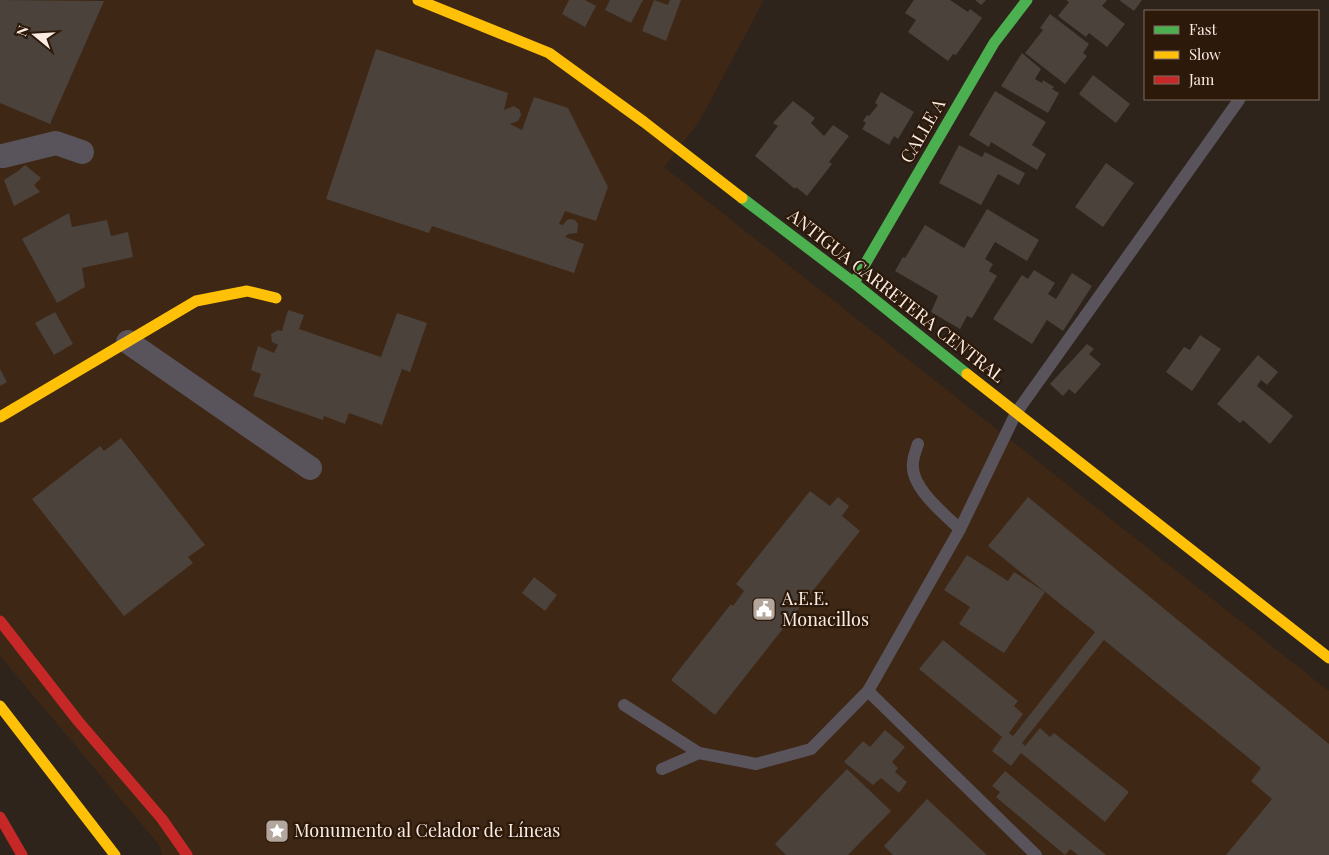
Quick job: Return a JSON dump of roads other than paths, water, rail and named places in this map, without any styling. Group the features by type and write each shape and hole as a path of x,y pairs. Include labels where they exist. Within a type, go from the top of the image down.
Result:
{"main road":[{"name":"ANTIGUA CARRETERA CENTRAL","path":"418,0 549,53 644,122 854,283 1016,413 1329,658"},
{"name":"CALLE A","path":"854,283 994,43 1026,0"},
{"path":"0,417 196,301 247,291 276,298"},
{"path":"0,621 78,721 162,819 187,855"},
{"path":"0,706 115,855"},
{"path":"0,817 22,855"}],"street":[{"path":"1,153 56,143 82,152"},
{"path":"128,342 310,468"}],"lane":[{"path":"624,705 699,753 756,764 811,749 868,692 960,529 1016,413 1239,100"},
{"path":"918,444 912,464 917,484 938,509 960,529"},
{"path":"868,692 1036,855"},
{"path":"662,769 699,753"}],"place":[{"name":"A.E.E. Monacillos","path":"764,609"},
{"name":"Monumento al Celador de Líneas","path":"277,831"}]}
